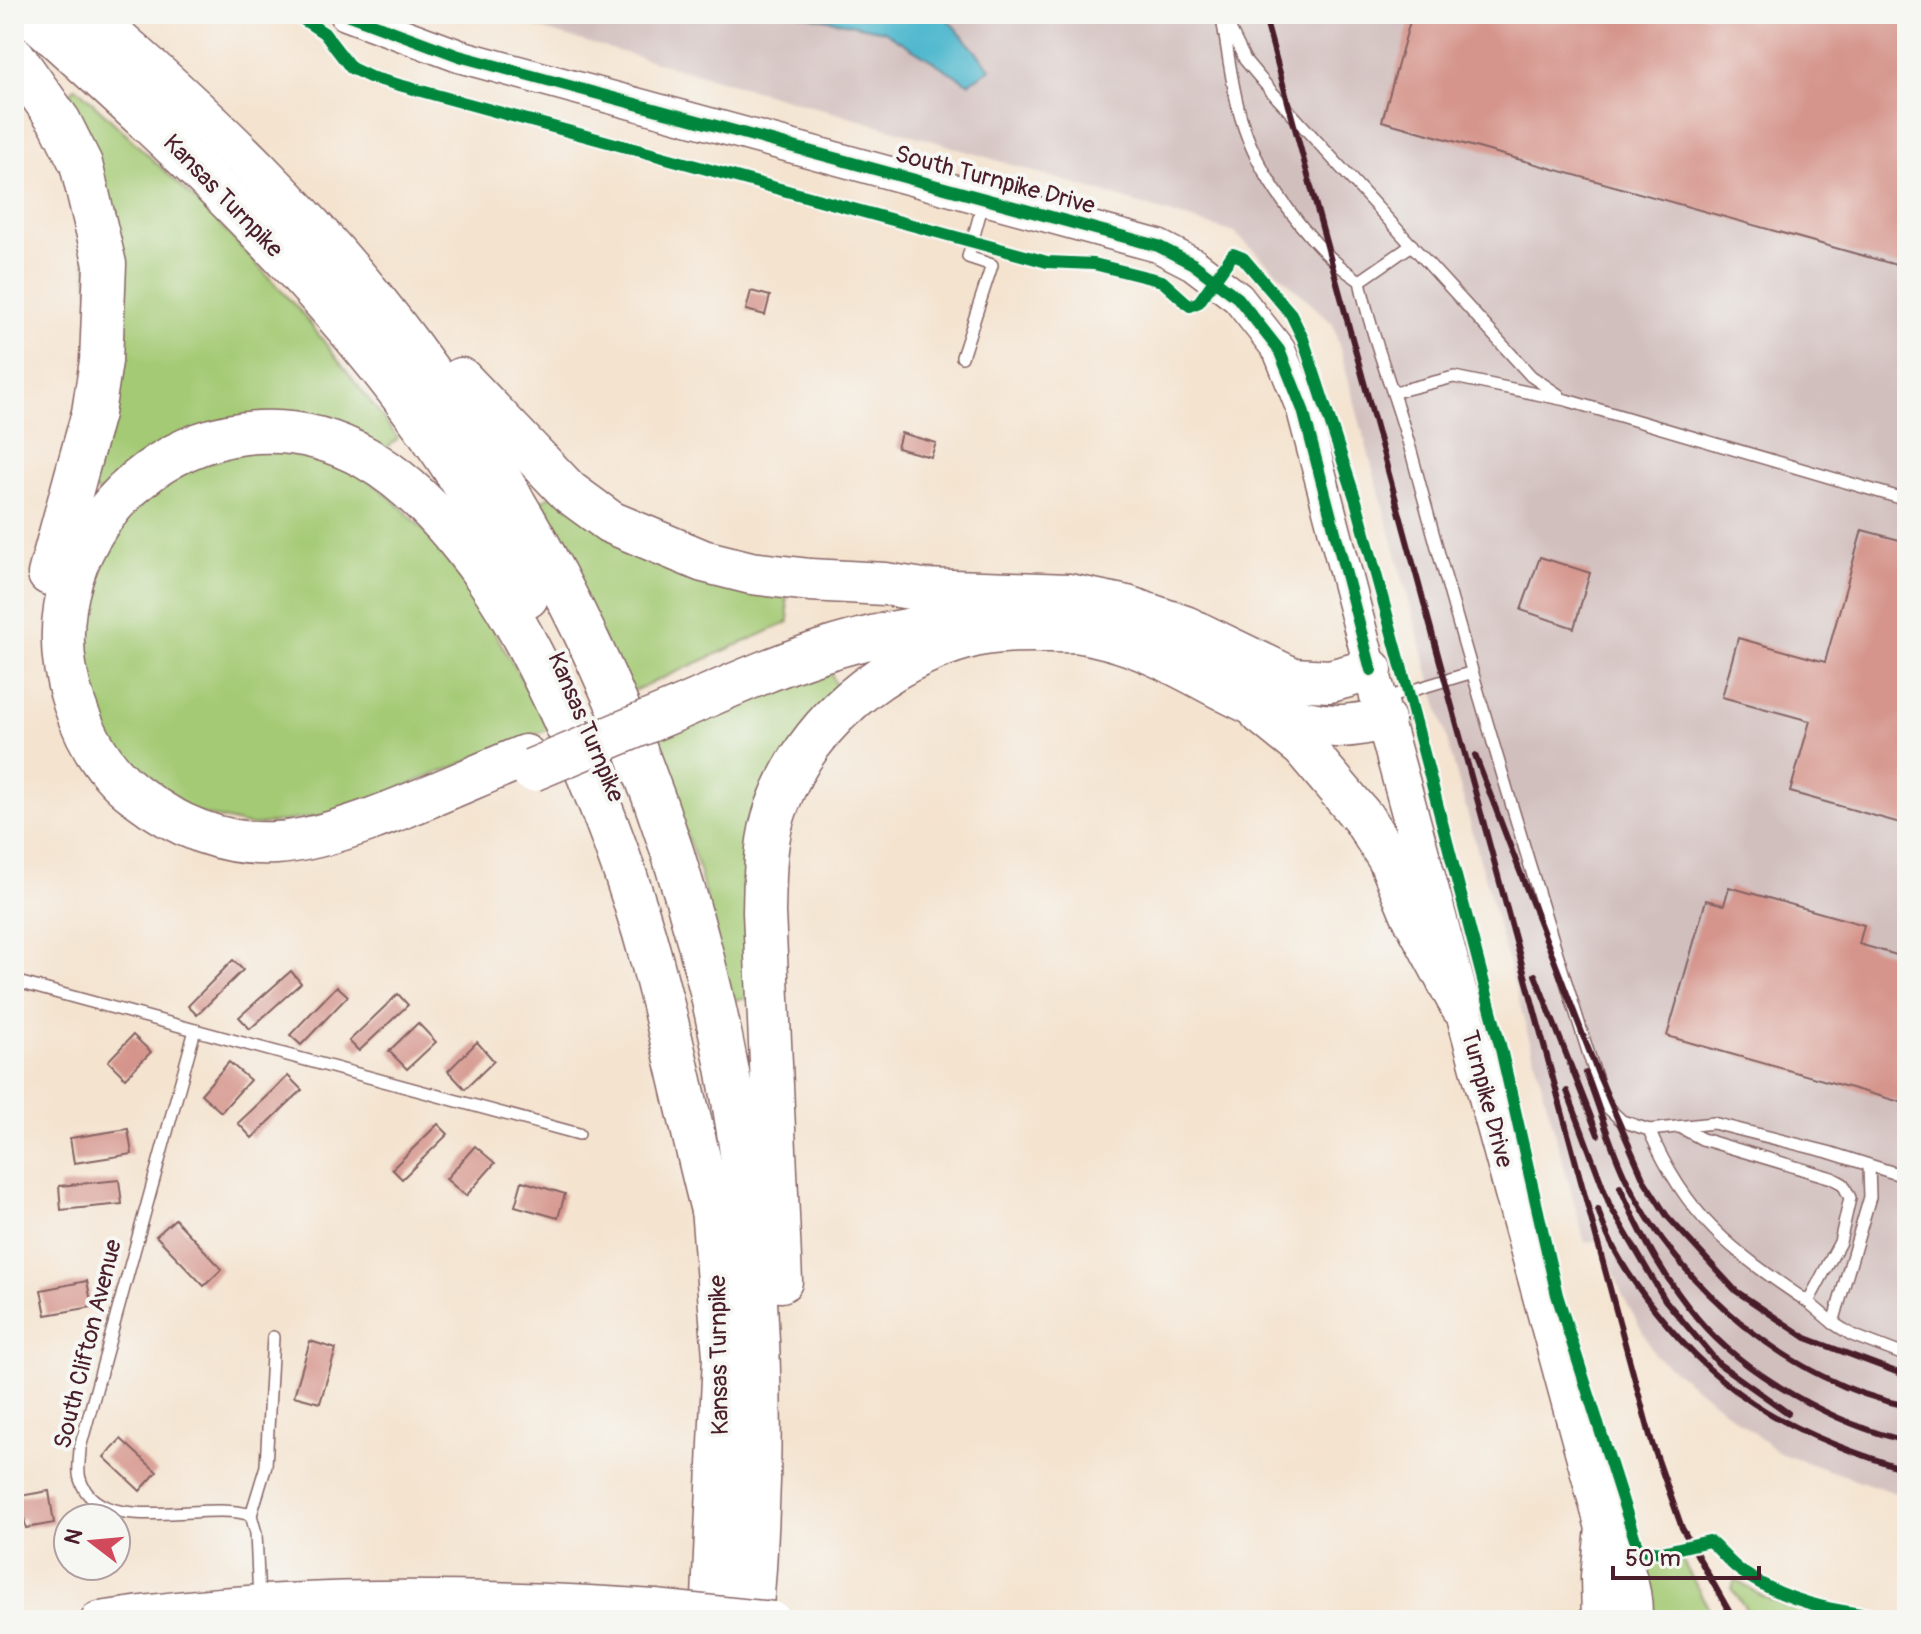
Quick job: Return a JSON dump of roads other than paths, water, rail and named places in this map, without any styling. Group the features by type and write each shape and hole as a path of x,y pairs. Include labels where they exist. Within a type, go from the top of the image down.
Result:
{"highway":[{"name":"Kansas Turnpike","path":"30,14 156,126 314,290 396,391 475,503 541,621 605,765 653,892 687,1030 715,1222 724,1356 712,1620"},
{"name":"Kansas Turnpike","path":"88,14 256,171 340,259 410,345 468,427 544,552 643,761 685,885 718,1009 742,1147 756,1277 756,1564 751,1620"},
{"path":"14,57 60,122 81,164 105,264 101,361 93,413 50,569 44,639 47,672 62,725 93,776 140,823 174,843 216,856 259,862 297,861 345,850 528,763 923,590"},
{"path":"256,171 324,226 516,441 569,492 610,522 703,561 751,573 923,590 1069,595 1127,607 1185,627 1293,679 1330,681 1378,697"},
{"path":"528,763 314,836 276,843 237,841 194,831 157,811 127,788 98,757 80,722 66,681 64,639 67,595 79,556 101,515 128,486 187,448 229,436 269,433 314,439 363,456 403,482 485,576 529,645 587,773 618,853 659,990 715,1222"},
{"path":"674,701 853,639 917,626 973,622 1081,631 1155,654 1254,707 1303,747 1363,818 1389,859 1412,914 1462,1007"},
{"path":"756,1564 772,1468 780,1359 781,1259 764,912 765,861 775,811 794,767 817,737 846,703 882,675 926,652 973,636 1081,631"},
{"path":"1254,707 1336,727 1378,697"}],"main road":[{"name":"Turnpike Drive","path":"1378,697 1604,1528 1621,1554 1639,1612"},
{"name":"Turnpike Drive","path":"1600,1620 1599,1576 1604,1528"},
{"path":"1586,1620 1599,1576"},
{"path":"99,1620 524,1600 655,1608 773,1620"}],"street":[{"name":"South Turnpike Drive","path":"346,14 459,56 983,201 1158,246 1193,264 1238,298 1279,350 1303,410 1378,697"}],"lane":[{"path":"1222,14 1245,60 1531,376 1566,400"},
{"path":"1222,14 1241,120 1267,173 1297,222 1331,262 1360,281 1367,318 1395,392 1470,673 1605,1105 1622,1121 1649,1130 1713,1123 1907,1177"},
{"path":"962,357 992,265 968,257 983,201"},
{"path":"1360,281 1412,245"},
{"path":"1395,392 1454,377 1566,400 1907,500"},
{"path":"1378,697 1470,673"},
{"path":"14,981 579,1134"},
{"name":"South Clifton Avenue","path":"195,1030 80,1448 79,1478 90,1497 105,1508 133,1514 231,1508 251,1515"},
{"path":"1680,1127 1702,1139 1803,1168 1843,1184 1850,1198 1840,1242 1808,1302"},
{"path":"1649,1130 1666,1169 1702,1222 1747,1261 1808,1302 1833,1323 1852,1335 1907,1356"},
{"path":"1833,1323 1870,1197 1869,1166"},
{"path":"260,1611 256,1533 251,1515 266,1466 273,1337"}],"water":[{"path":"800,14 943,14 991,69 968,83 884,31"}],"railway":[{"path":"1264,14 1652,1443 1682,1528 1734,1620"},
{"path":"1475,755 1598,1074 1644,1180 1667,1216 1736,1291 1806,1338 1907,1376"},
{"path":"1535,975 1598,1135"},
{"path":"1586,1073 1627,1181 1649,1220 1707,1292 1743,1324 1821,1376 1864,1394 1907,1406"},
{"path":"1567,1091 1610,1206 1665,1300 1719,1364 1788,1413"},
{"path":"1620,1187 1664,1272 1686,1304 1718,1340 1766,1378 1822,1410 1907,1441"},
{"path":"1598,1209 1614,1249 1638,1287 1682,1342 1710,1370 1767,1412 1798,1428 1907,1470"}]}
